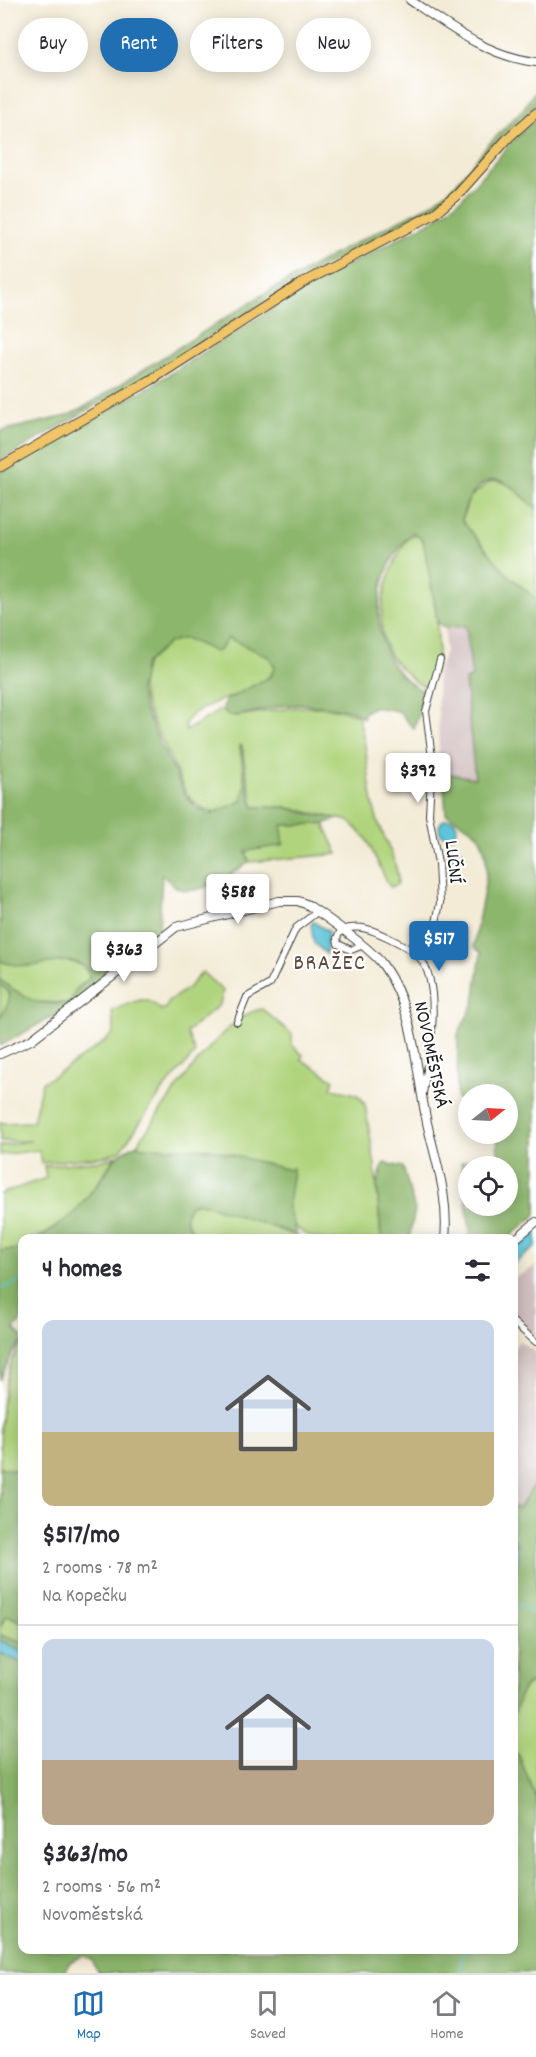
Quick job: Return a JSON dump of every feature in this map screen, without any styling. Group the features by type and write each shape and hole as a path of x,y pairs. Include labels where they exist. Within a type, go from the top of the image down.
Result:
{"main road":[{"path":"0,467 151,380 302,283 434,214 458,194 509,137 536,112"}],"street":[{"path":"410,0 478,45 517,60 536,62"},
{"name":"LUČNÍ","path":"420,957 432,942 440,903 438,863 429,815 432,758 426,711 440,660"},
{"name":"NOVOMĚSTSKÁ","path":"0,1054 39,1034 82,1003 135,957 176,927 279,901 298,901 317,912 382,963 404,1001 428,1126 441,1170 447,1216 445,1234"},
{"path":"237,1022 247,997 270,984 296,928 317,912"},
{"path":"361,946 351,950 338,944 336,938 341,930 364,927 396,941 420,957 426,970 433,1001 430,1057 423,1094"},
{"path":"518,1237 536,1222"},
{"path":"518,1326 536,1341"}],"shaded area":[{"path":"466,626 472,679 465,680 475,779 434,771 439,750 437,676 445,652 445,628"},
{"path":"536,1266 536,1337 518,1322 518,1276"},
{"path":"518,1342 536,1352 536,1482 518,1509"}],"green space":[{"path":"536,89 536,101 530,110 505,134 455,190 431,209 300,279 148,375 0,461 0,431 67,416 83,408 259,297 431,204 453,187 488,145 524,108"},
{"path":"536,119 536,508 511,486 494,480 480,486 474,492 465,507 462,521 507,574 536,599 536,1215 513,1234 470,1234 468,1216 518,1216 518,1156 489,1156 498,1154 498,1144 518,1144 518,1084 458,1084 457,1099 458,1034 474,1003 481,953 474,947 484,890 486,860 484,847 478,835 468,826 446,814 443,773 475,778 465,680 472,678 466,626 445,628 438,623 423,541 413,532 398,550 387,571 381,594 379,618 383,641 391,662 406,679 426,692 414,729 398,711 373,707 364,713 363,718 351,710 301,704 237,716 227,715 223,708 226,700 271,676 275,667 269,657 228,638 220,650 215,652 186,638 170,642 145,664 140,691 145,710 185,795 198,809 211,814 242,801 245,786 240,745 250,799 254,807 285,807 317,816 339,818 324,824 282,825 283,845 246,851 249,862 204,888 184,890 174,886 162,874 159,929 73,1005 0,1046 0,1020 8,1004 9,992 0,985 0,980 32,1000 59,1004 70,1003 75,991 90,978 86,969 72,961 28,966 0,961 0,473 154,384 305,288 437,218 462,198"},
{"path":"491,481 510,486 536,508 536,599 507,574 462,521 469,498"},
{"path":"413,535 420,536 425,545 437,620 437,661 433,677 425,686 415,681 395,661 387,648 383,633 383,602 386,586 402,548"},
{"path":"178,638 186,638 220,650 228,638 269,657 275,667 258,685 201,709 191,716 185,724 186,731 220,710 237,716 297,707 326,707 357,714 364,740 377,819 397,870 397,885 390,887 366,838 349,821 285,807 254,807 240,746 245,786 242,801 226,810 211,812 198,806 192,800 186,793 153,723 143,694 144,670 150,658"},
{"path":"324,824 338,854 249,862 246,851 283,845 282,825"},
{"path":"57,959 81,966 90,978 78,987 70,1003 33,1002 0,980 0,961 27,966"},
{"path":"202,972 223,991 220,1004 187,1032 195,1053 163,1090 121,1150 107,1156 41,1163 39,1150 0,1155 0,1146 31,1141 0,1141 0,1123 33,1122 42,1082 110,1037 114,1030 113,1010 143,1000 154,1004 161,1010 166,1008 169,1001 188,988"},
{"path":"0,985 9,992 9,1000 0,1018"},
{"path":"262,1009 292,1034 292,1045 303,1055 301,1059 334,1080 331,1088 355,1094 362,1100 365,1105 375,1166 381,1234 306,1234 297,1228 290,1217 287,1200 293,1168 289,1170 211,1149 141,1147 137,1144 211,1045 246,1015"},
{"path":"137,1144 141,1147 211,1149 289,1170 293,1168 288,1207 297,1234 198,1202 189,1206 185,1220 195,1234 46,1234 73,1214 102,1179 116,1156"},
{"path":"116,1156 78,1210 66,1221 46,1234 18,1234 18,1249 0,1251 0,1194 46,1178 44,1166 104,1160"},
{"path":"384,1163 403,1167 415,1210 410,1234 381,1234 377,1183"},
{"path":"195,1202 224,1209 291,1234 195,1234 185,1220 188,1206"},
{"path":"18,1249 18,1324 14,1329 18,1333 18,1346 0,1380 2,1345 0,1338 0,1251"},
{"path":"18,1349 18,1471 0,1467 1,1418 5,1385"},
{"path":"0,1467 18,1471 18,1620 7,1615 0,1627"},
{"path":"536,1482 536,1682 525,1686 518,1702 518,1509"},
{"path":"7,1615 18,1620 18,1642 0,1635 0,1627"},
{"path":"0,1635 18,1642 18,1650 0,1640"},
{"path":"0,1653 18,1661 18,1954 518,1954 518,1755 536,1799 536,1973 98,1973 92,1960 83,1955 70,1962 64,1973 0,1973"},
{"path":"536,1682 536,1799 518,1755 518,1700 528,1685"}],"water":[{"path":"448,819 454,822 457,828 454,834 448,837 442,834 439,828 442,822"},
{"path":"456,848 462,850 464,856 462,862 456,864 450,862 448,856 450,850"},
{"path":"313,922 328,931 326,954 314,943 311,925"},
{"path":"536,1228 536,1247 518,1260 518,1244"},
{"path":"0,1640 18,1650 18,1661 0,1653"}],"waterway":[{"path":"148,1234 172,1232 186,1234"},
{"path":"0,1289 18,1282"},
{"path":"518,1604 536,1616"},
{"path":"459,1973 463,1954"}],"district":[{"name":"BRAŽEC","path":"330,964"}]}
